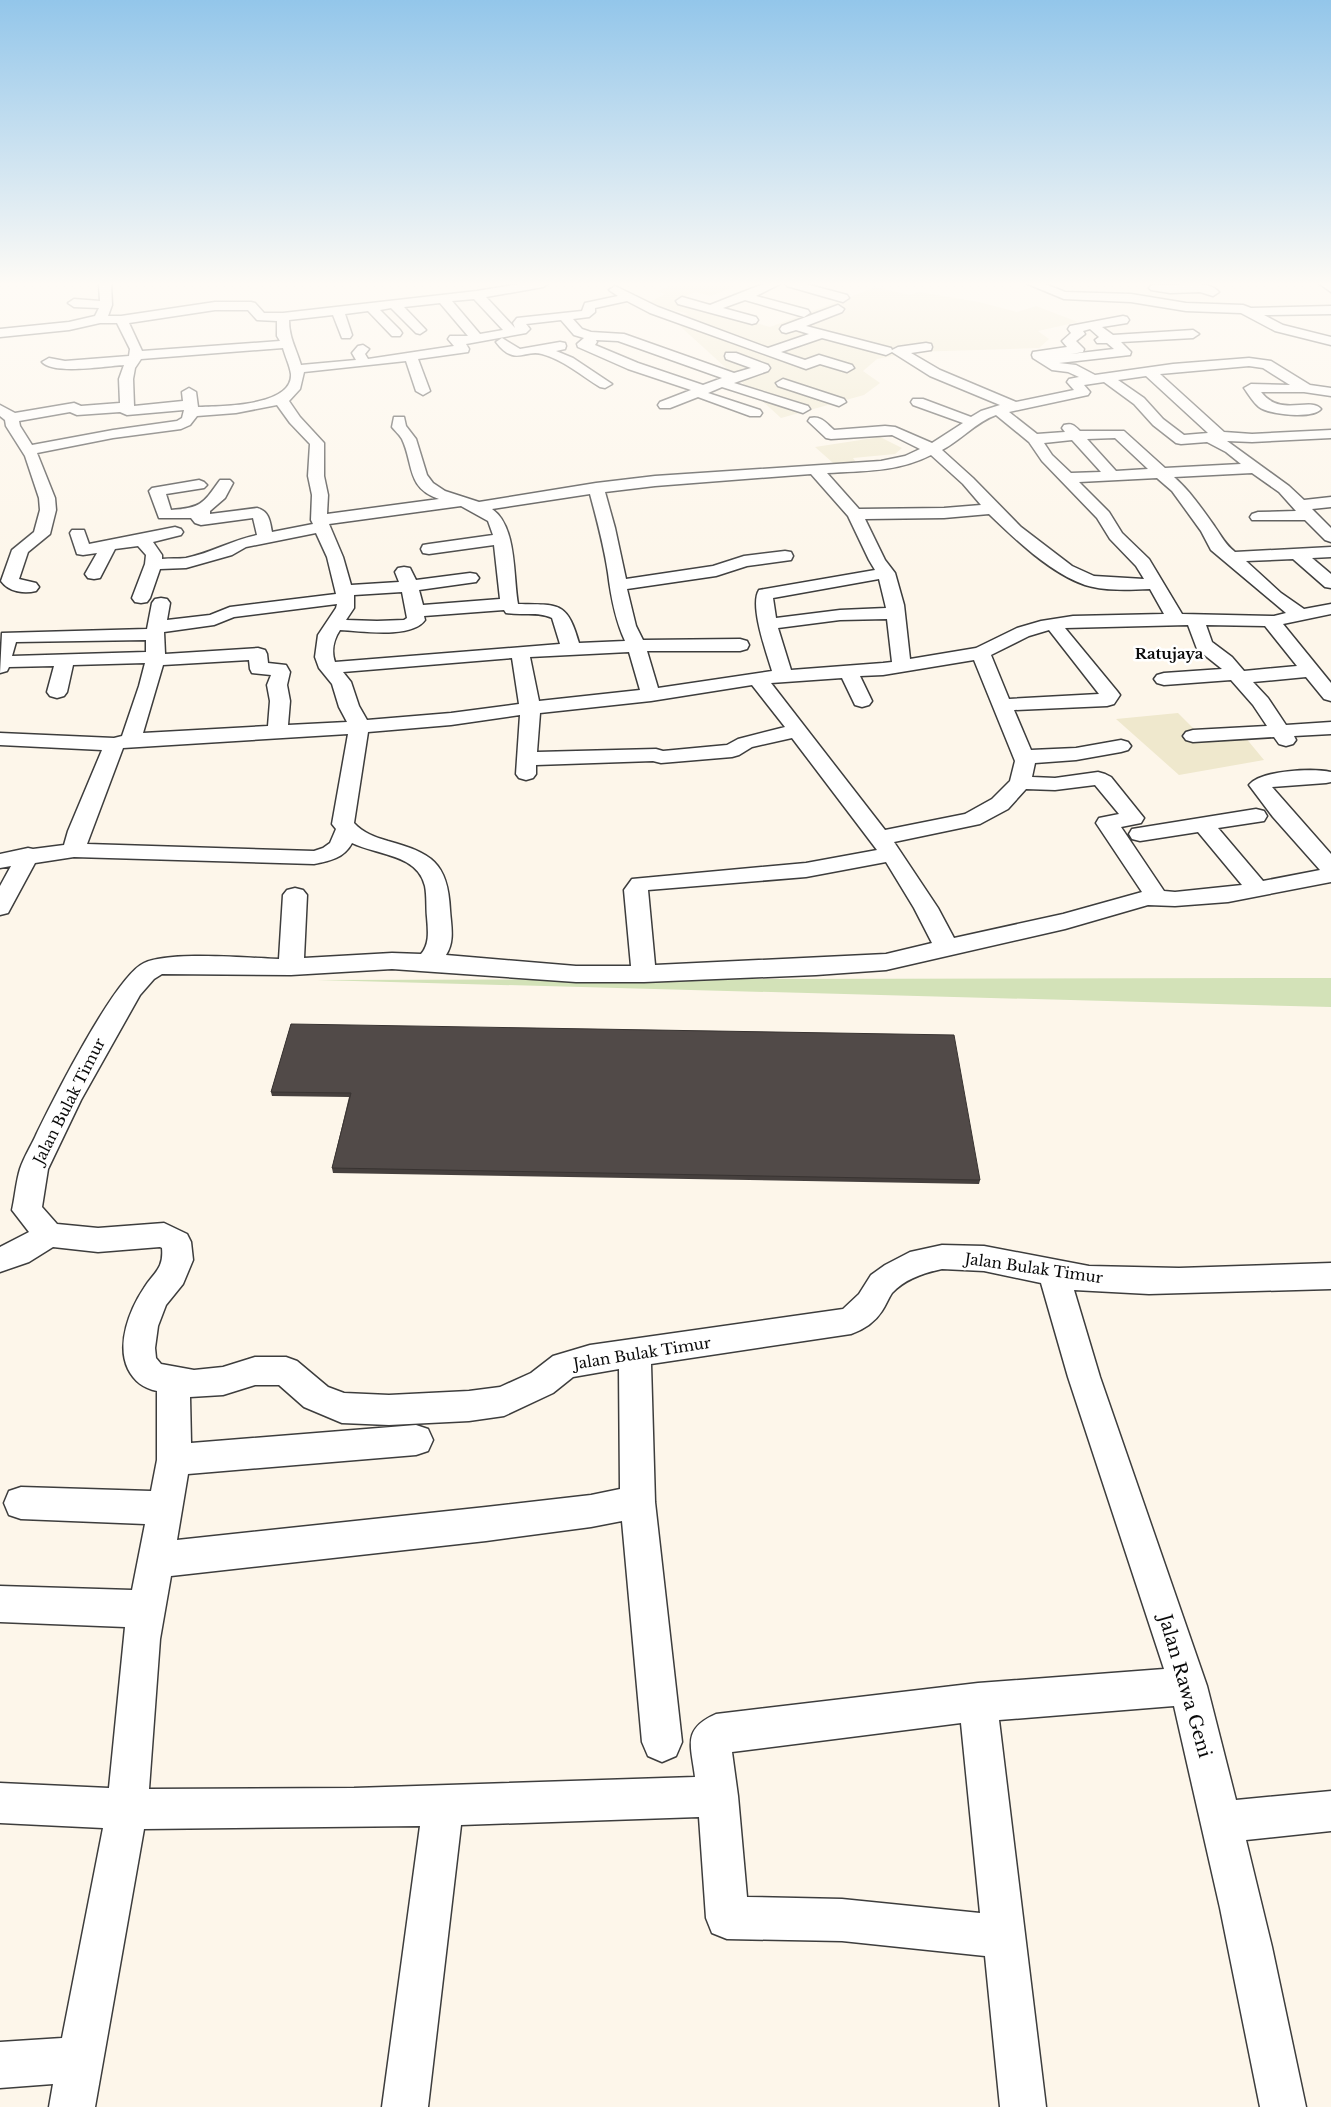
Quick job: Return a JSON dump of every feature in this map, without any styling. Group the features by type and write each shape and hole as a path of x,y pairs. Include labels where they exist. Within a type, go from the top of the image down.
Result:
{"street":[{"path":"126,382 127,409"},
{"path":"12,418 74,407 77,411 127,409 190,403 236,409 281,400 293,389 295,382"},
{"path":"420,382 423,391"},
{"path":"675,382 755,413"},
{"path":"692,408 669,403 725,382"},
{"path":"731,382 756,394 803,409"},
{"path":"959,382 1014,406"},
{"path":"78,533 82,550 102,559 186,563 226,551 241,543 320,524 655,481 881,466 910,460 948,441 973,422 998,410 1081,393 1083,391 1074,382"},
{"path":"1107,382 1139,401 1158,422 1181,440"},
{"path":"1160,382 1214,436 1241,457 1258,461 1284,489 1314,516 1331,537"},
{"path":"1295,382 1306,389"},
{"path":"756,394 783,383 839,402"},
{"path":"1314,409 1270,409 1261,403 1251,388 1306,389 1331,392"},
{"path":"281,400 295,420 317,443 316,476 320,494 320,524 335,557 345,594 345,608 327,636 324,647 324,658 328,668 341,682 349,707 355,715 360,728 343,824 346,830 354,836 409,854 428,868 436,882 440,940 436,954 427,962"},
{"path":"918,402 973,422"},
{"path":"28,450 111,434 180,425 187,422 191,416 190,403"},
{"path":"0,409 12,418 13,426 28,450 47,498 47,516 42,534 20,550 10,581 18,586 30,587"},
{"path":"111,434 115,418 127,409"},
{"path":"998,410 1034,439 1047,458 1103,515 1116,536 1143,563 1176,619"},
{"path":"399,420 399,427 409,437 419,472 425,484 433,491 470,504 494,518 500,529 502,539 509,604 512,609 522,611 550,610 556,612 562,618 571,649"},
{"path":"815,421 831,435 890,430 932,449 968,481 993,509 1066,570 1090,581 1129,585 1154,584"},
{"path":"1034,439 1072,432 1119,434 1162,472 1210,530 1217,546 1231,556 1275,597 1301,616"},
{"path":"1072,432 1112,475"},
{"path":"1131,446 1214,436 1252,438 1331,434"},
{"path":"390,439 409,437"},
{"path":"1067,478 1162,472 1258,461"},
{"path":"815,469 858,520 877,560 886,574 892,588 902,666"},
{"path":"202,520 202,509 219,495 225,483"},
{"path":"199,485 149,492 165,514 195,513 202,520"},
{"path":"596,488 607,528 617,575 617,585 627,626 636,646 651,695"},
{"path":"1258,517 1314,516 1331,502"},
{"path":"858,520 993,509"},
{"path":"202,520 257,513 260,516 266,538"},
{"path":"858,520 890,526"},
{"path":"229,522 241,543"},
{"path":"102,559 142,540 175,532"},
{"path":"429,549 502,539"},
{"path":"141,598 154,560 142,540"},
{"path":"1231,556 1298,555 1331,552"},
{"path":"1298,555 1331,584"},
{"path":"617,585 716,571 744,561 785,556"},
{"path":"782,676 768,624 765,594 886,574"},
{"path":"278,732 280,701 277,685 281,672 279,669 259,669 258,654 65,659 1,664 4,638 156,630 222,618 224,614 230,612 345,594 407,579 470,578"},
{"path":"334,624 409,626 416,620 407,579"},
{"path":"806,587 822,618"},
{"path":"74,850 79,831 122,742 156,658 156,630 161,603"},
{"path":"415,611 509,604"},
{"path":"0,738 122,742 360,728 651,695 757,678 902,666 981,653 1023,632 1073,621 1195,619 1274,621 1331,609"},
{"path":"768,624 896,613"},
{"path":"1195,619 1204,645 1225,661 1238,675 1261,702 1284,735"},
{"path":"1274,621 1274,627 1331,695"},
{"path":"1002,705 1107,700 1110,697 1053,624"},
{"path":"328,668 571,649 740,645"},
{"path":"520,652 530,708 526,767 656,755 661,757 732,751 745,743 796,731"},
{"path":"644,974 636,890 640,884 806,870 972,819 1000,804 1020,783 1025,761 981,653"},
{"path":"57,692 65,659"},
{"path":"848,671 862,701"},
{"path":"1164,679 1310,671"},
{"path":"757,678 885,846 926,908 946,948"},
{"path":"1193,736 1284,735 1331,728"},
{"path":"1024,757 1069,755 1121,746"},
{"path":"1326,777 1288,779 1260,784 1281,812 1331,868"},
{"path":"1020,783 1055,784 1098,778 1104,781 1133,818 1107,823 1157,897"},
{"path":"1140,834 1256,816"},
{"path":"1204,825 1258,890"},
{"path":"0,861 28,855 74,850 266,855 293,858 316,856 338,847 346,830"},
{"path":"0,908 28,855"},
{"name":"Jalan Bulak Timur","path":"1331,875 1228,895 1176,899 1157,897 1135,901 1065,921 886,962 816,967 644,974 576,974 392,961 291,967 159,966 145,973 137,981 87,1060 34,1169 27,1210 49,1235 98,1240 164,1235 176,1242 178,1260 172,1275 154,1298 142,1326 139,1348 141,1362 152,1376 194,1384 223,1381 255,1371 286,1371 316,1397 342,1408 389,1410 469,1406 504,1401 542,1383 564,1366 635,1351 851,1321 868,1306 881,1284 896,1274 921,1262 953,1256 995,1261 1054,1274 1089,1279 1160,1280 1331,1276"},
{"path":"291,967 295,895"},
{"path":"0,1260 18,1253 49,1235"},
{"name":"Jalan Rawa Geni","path":"1054,1274 1066,1322 1092,1408 1161,1599 1188,1686 1253,1955 1283,2107"},
{"path":"635,1351 638,1502 662,1742"},
{"path":"72,2107 126,1809 141,1639 174,1460 173,1380"},
{"path":"174,1460 416,1440"},
{"path":"155,1560 505,1522 638,1502"},
{"path":"21,1503 165,1508"},
{"path":"0,1604 146,1609"},
{"path":"1004,1936 842,1920 727,1918 718,1796 710,1739 716,1734 978,1702 1188,1686"},
{"path":"978,1702 1023,2107"},
{"path":"0,1803 126,1809 443,1806 718,1796"},
{"path":"405,2107 443,1806"},
{"path":"1222,1822 1331,1811"},
{"path":"0,2065 80,2060"}],"shaded area":[{"path":"742,382 880,383 864,395 781,418"},
{"path":"880,437 902,448 895,454 853,458 860,468 841,470 815,447"},
{"path":"1178,713 1204,739 1245,737 1264,760 1179,775 1116,719"}],"green space":[{"path":"1331,978 1331,1007 317,980"}],"building":[{"path":"291,1024 954,1035 980,1180 332,1168 351,1093 271,1092"}],"district":[{"name":"Ratujaya","path":"1169,653"}]}
